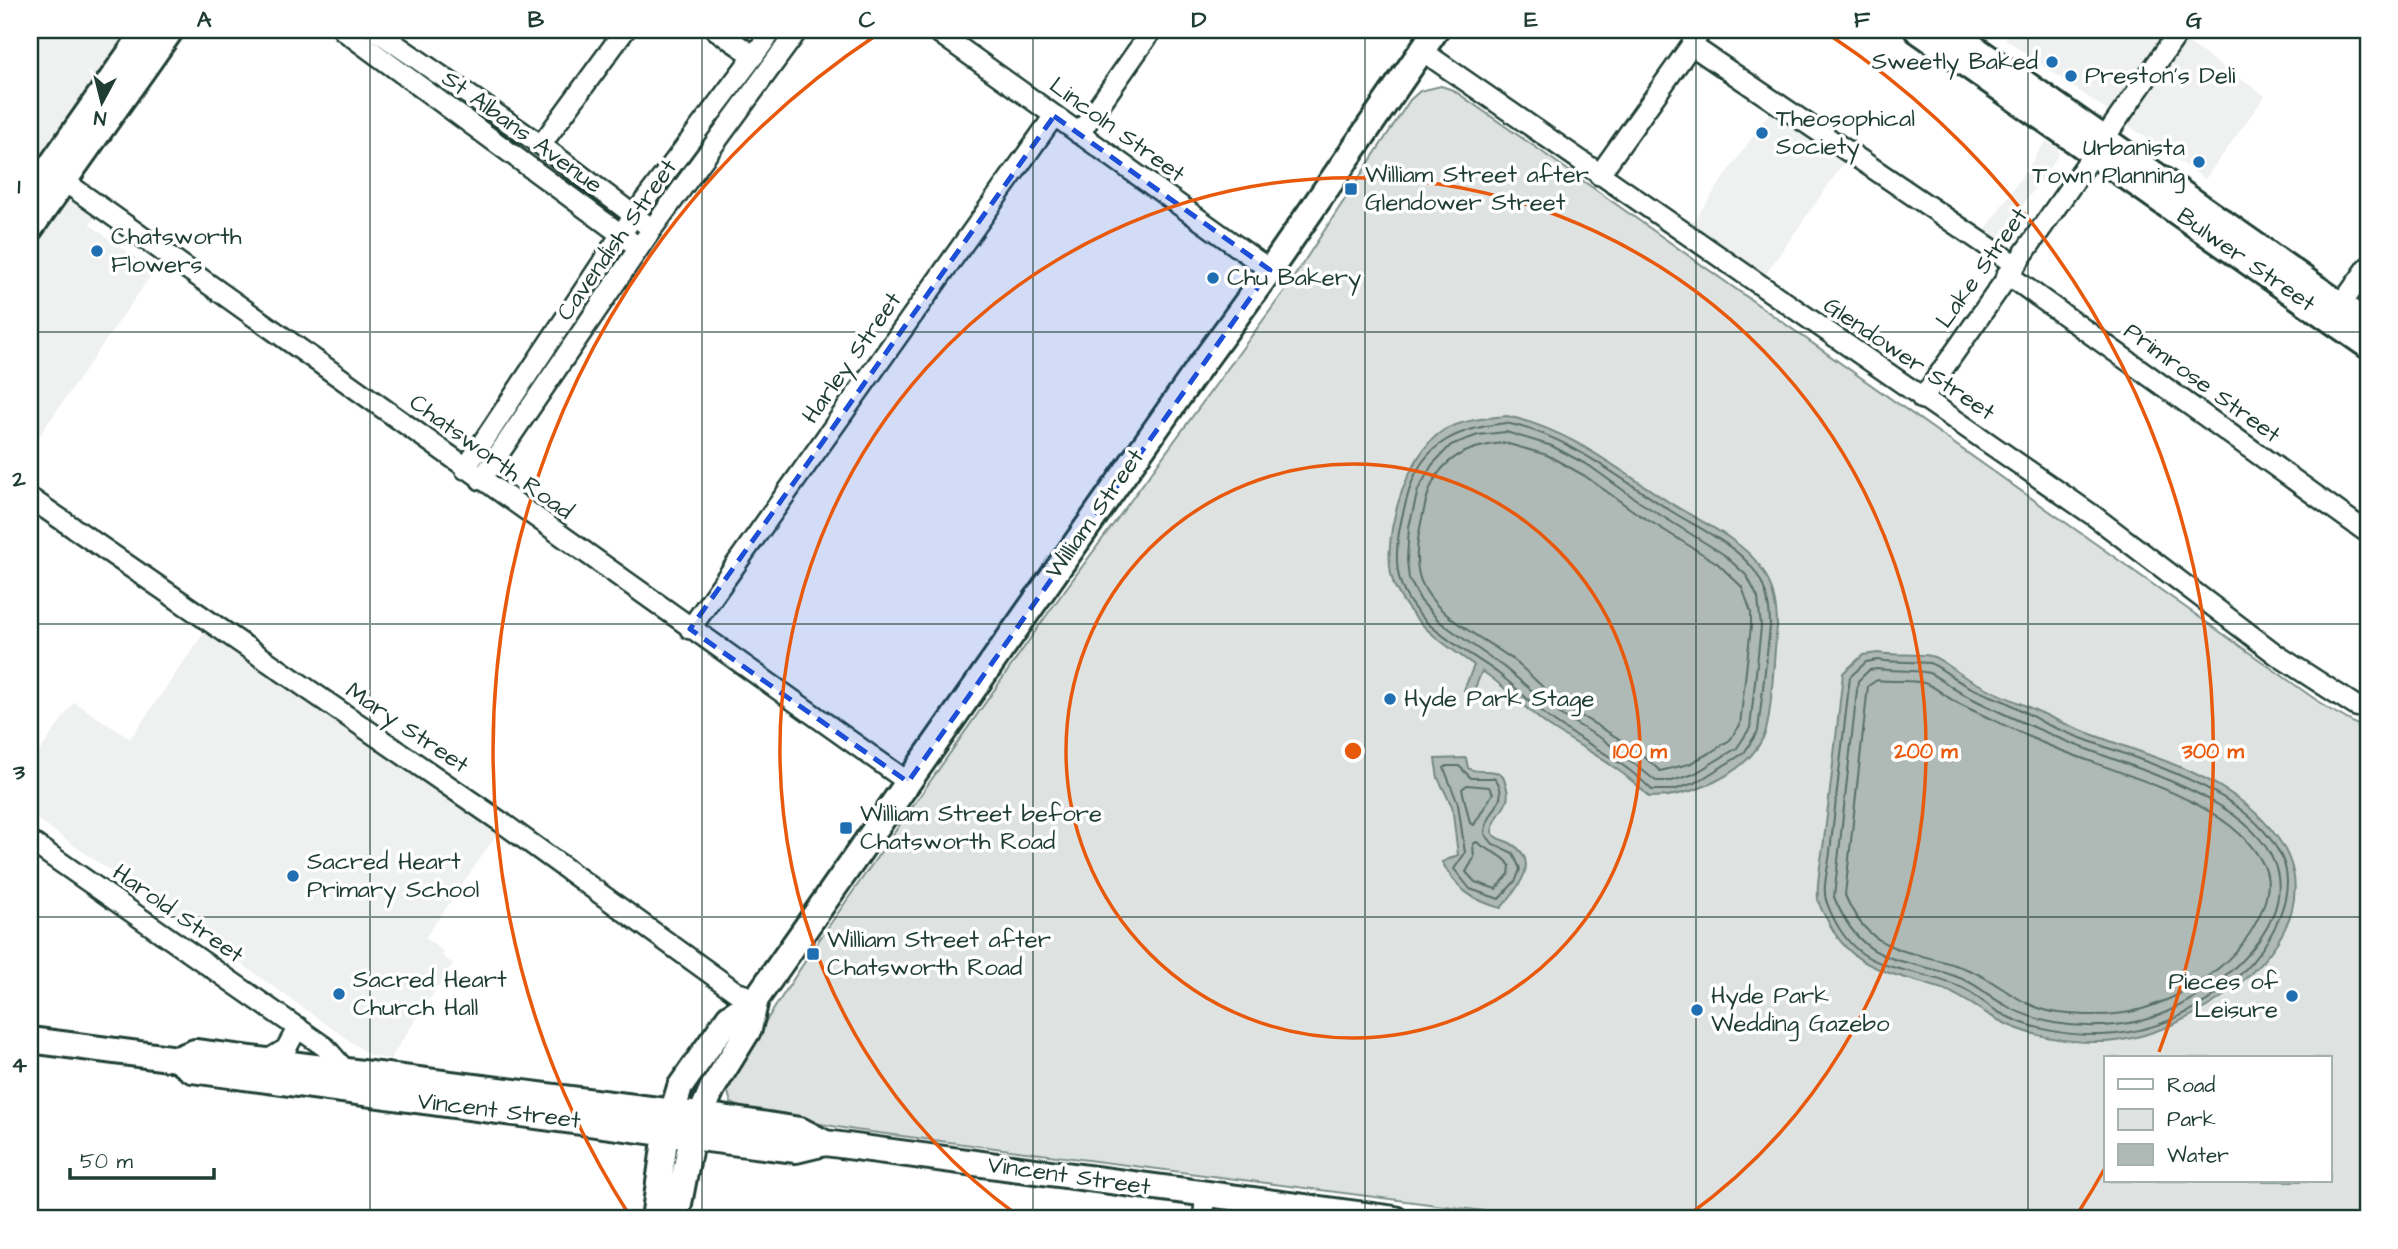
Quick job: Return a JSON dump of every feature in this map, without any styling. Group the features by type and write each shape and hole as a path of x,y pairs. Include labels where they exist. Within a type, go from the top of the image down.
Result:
{"main road":[{"path":"30,229 42,187 146,30"},
{"path":"42,187 171,30"},
{"name":"William Street","path":"654,1219 668,1122 680,1087 729,1017 756,999 1436,30"},
{"name":"Bulwer Street","path":"1917,30 2097,146 2336,312 2368,346"},
{"name":"Bulwer Street","path":"1949,30 2097,146"},
{"name":"Bulwer Street","path":"2336,312 2368,324"},
{"name":"William Street","path":"677,1219 696,1126 718,1079 749,1029 756,999"},
{"name":"Vincent Street","path":"30,1040 177,1059 195,1052 346,1071 696,1126 796,1150 825,1143 1205,1207 1395,1219"},
{"name":"Vincent Street","path":"177,1059 192,1070 668,1122"}],"street":[{"name":"St Albans Avenue","path":"343,30 639,248"},
{"name":"St Albans Avenue","path":"374,30 541,145 652,229"},
{"path":"541,145 625,30"},
{"path":"716,30 754,56"},
{"name":"Cavendish Street","path":"473,475 634,215 773,30"},
{"name":"Cavendish Street","path":"473,475 798,30"},
{"name":"Lincoln Street","path":"935,30 1270,270"},
{"path":"1079,134 1152,30"},
{"name":"Lake Street","path":"1922,399 2180,30"},
{"path":"1599,175 1697,38"},
{"name":"Primrose Street","path":"1697,38 2368,533"},
{"name":"Glendower Street","path":"1421,50 2094,516 2277,655 2356,706 2368,709"},
{"name":"Harley Street","path":"690,629 1054,116"},
{"name":"Chatsworth Road","path":"42,187 473,475 908,782"},
{"path":"2336,312 2368,267"},
{"name":"Mary Street","path":"30,498 503,824 736,992 756,999"},
{"name":"Harold Street","path":"30,841 298,1027 325,1047 346,1071"},
{"path":"266,1060 286,1049 298,1027"}],"highlighted area":[{"path":"1054,116 1270,270 908,782 690,629"}],"shaded area":[{"path":"30,30 134,30 40,165 31,167"},
{"path":"2012,30 2180,30 2177,35 2265,96 2205,179 2005,39"},
{"path":"1777,102 1850,154 1758,285 1684,235"},
{"path":"2046,141 2058,149 2059,154 1991,250 1977,242"},
{"path":"68,200 88,209 94,218 90,225 154,271 30,449 30,248 62,203"},
{"name":"Sacred Heart Primary School","path":"211,623 504,824 425,938 444,952 442,956 453,964 390,1059 371,1056 30,814 30,765 74,702 130,739"}],"green space":[{"path":"1441,86 1453,90 2329,709 2368,731 2368,1219 1546,1219 855,1130 753,1112 731,1103 727,1088 730,1076 819,940 1051,609 1286,289 1410,100 1420,91"}],"water":[{"path":"1507,416 1552,431 1593,452 1731,539 1751,556 1768,580 1775,603 1777,627 1767,727 1755,750 1744,762 1715,782 1682,793 1649,797 1615,768 1553,729 1482,671 1472,695 1464,690 1474,665 1419,622 1402,600 1390,570 1390,549 1398,502 1418,458 1430,441 1444,430 1466,422"},
{"path":"1863,655 1925,655 1935,658 1994,692 2074,727 2169,762 2228,792 2255,812 2277,837 2293,874 2292,910 2275,945 2248,976 2214,1003 2175,1023 2136,1037 2101,1042 2061,1040 2022,1030 1998,1020 1947,991 1862,961 1839,939 1822,911 1818,885 1843,673"},
{"path":"1466,758 1468,768 1495,772 1503,777 1507,787 1507,802 1494,823 1492,832 1497,838 1520,850 1525,858 1526,866 1520,884 1501,908 1466,892 1442,862 1458,855 1452,806 1438,778 1435,759"}],"place":[{"name":"Sweetly Baked","path":"2052,62"},
{"name":"Preston's Deli","path":"2071,76"},
{"name":"Theosophical Society","path":"1762,133"},
{"name":"Urbanista Town Planning","path":"2199,162"},
{"name":"William Street after Glendower Street","path":"1351,189"},
{"name":"Chatsworth Flowers","path":"97,251"},
{"name":"Chu Bakery","path":"1213,278"},
{"name":"Hyde Park Stage","path":"1390,699"},
{"name":"William Street before Chatsworth Road","path":"846,828"},
{"name":"Sacred Heart Primary School","path":"293,876"},
{"name":"William Street after Chatsworth Road","path":"813,954"},
{"name":"Sacred Heart Church Hall","path":"339,994"},
{"name":"Pieces of Leisure","path":"2292,996"},
{"name":"Hyde Park Wedding Gazebo","path":"1697,1010"}]}
